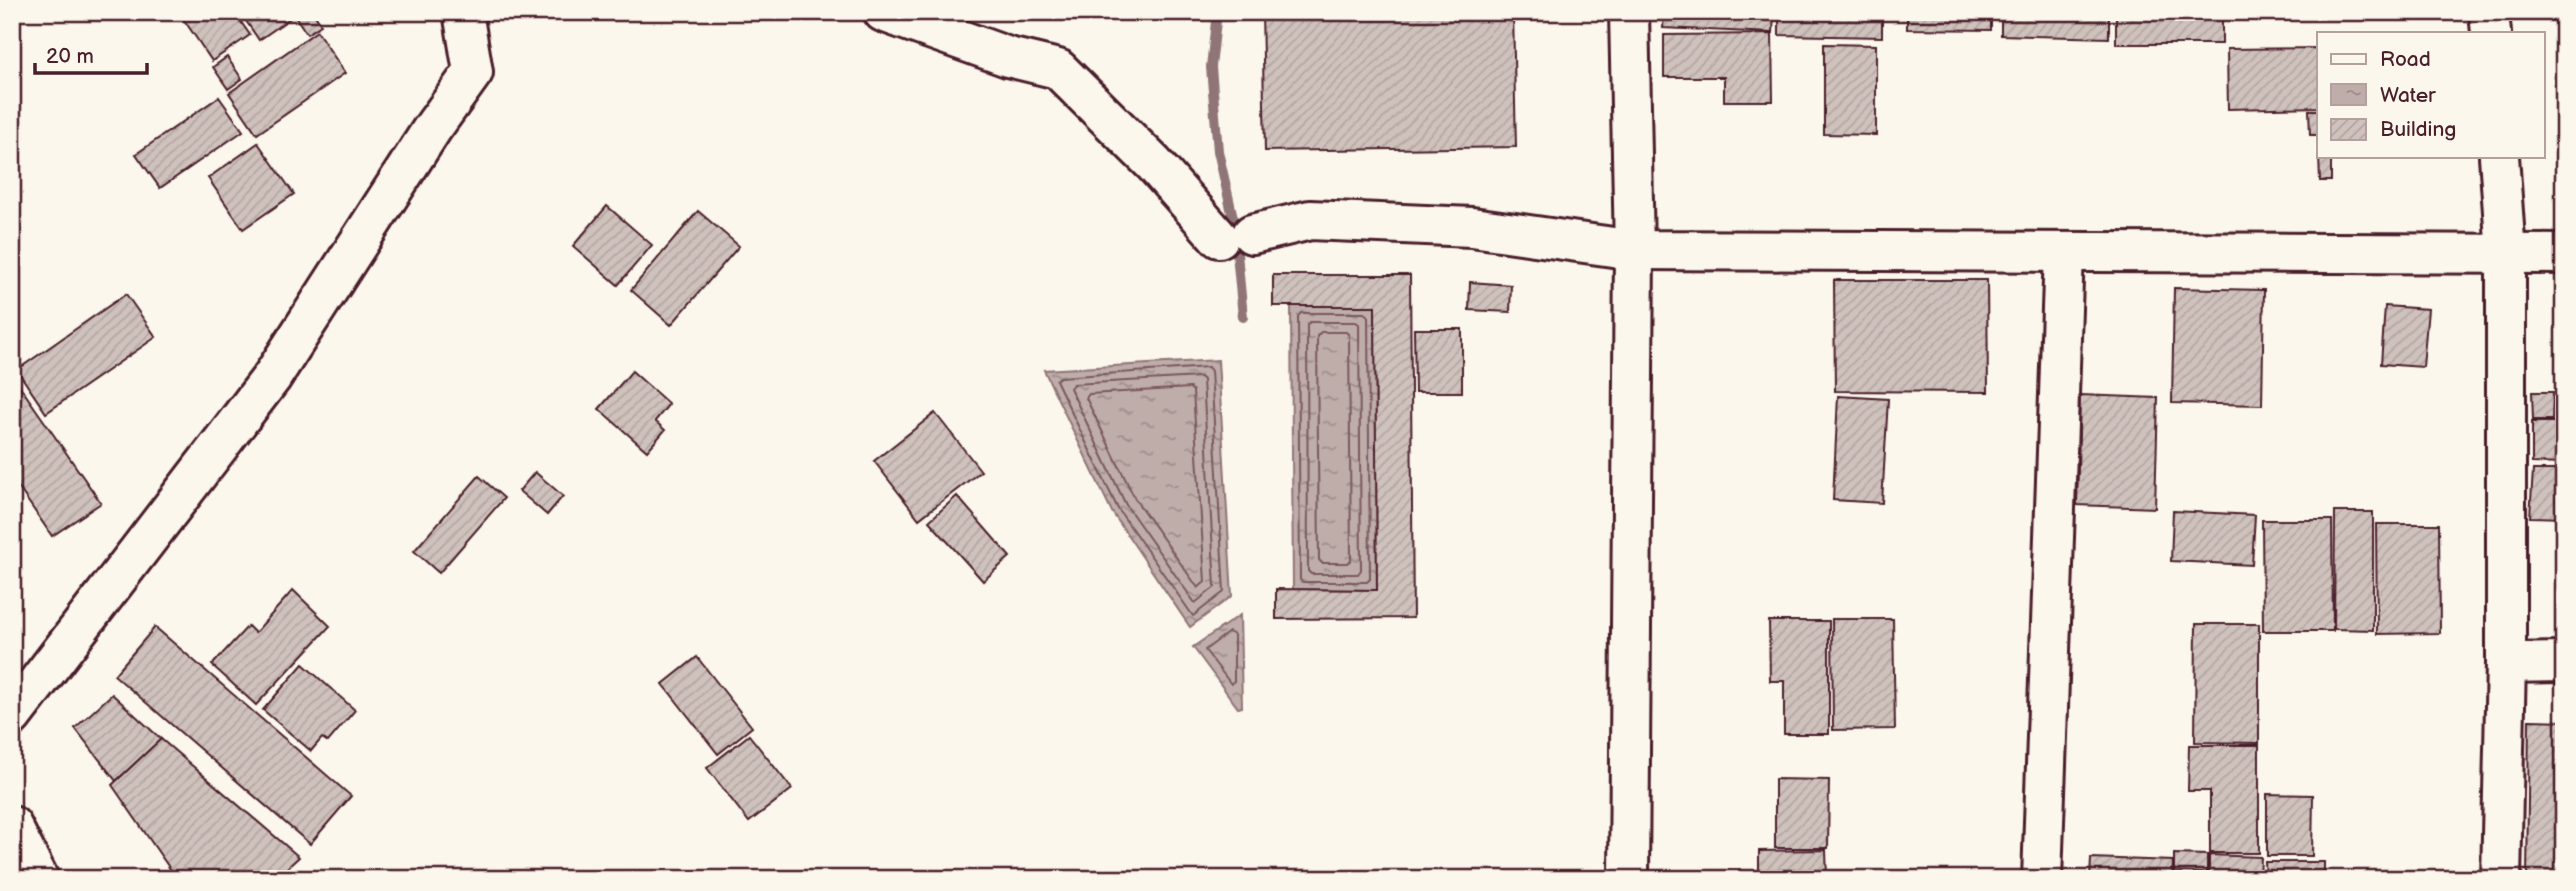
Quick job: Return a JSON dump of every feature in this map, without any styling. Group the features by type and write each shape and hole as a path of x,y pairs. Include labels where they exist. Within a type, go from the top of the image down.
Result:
{"street":[{"path":"12,716 272,377 432,129 473,72 463,12"},
{"path":"883,12 1008,57 1058,69 1154,164 1235,236 1310,220 1472,227 1634,250 2564,254"},
{"path":"1629,12 1634,250 1629,879"},
{"path":"2489,12 2491,32"},
{"path":"2499,158 2506,254 2506,663 2501,879"},
{"path":"2042,879 2064,251"},
{"path":"2506,663 2564,662"},
{"path":"12,826 39,879"}],"water":[{"path":"1291,306 1375,306 1377,590 1293,589"},
{"path":"1218,360 1232,596 1190,627 1112,512 1044,370"},
{"path":"1240,615 1242,707 1238,708 1193,647"}],"building":[{"path":"188,12 234,12 250,35 212,61 182,17"},
{"path":"240,12 299,12 259,40"},
{"path":"301,12 313,12 321,25 307,34 295,16"},
{"path":"1262,12 1513,12 1516,147 1265,151"},
{"path":"1664,12 1774,12 1773,33 1663,28"},
{"path":"1779,12 1882,12 1882,37 1779,35"},
{"path":"1907,12 1991,12 1991,30 1907,29"},
{"path":"2001,12 2109,12 2109,38 2001,35"},
{"path":"2116,12 2222,12 2222,44 2116,44"},
{"path":"317,31 345,73 257,134 229,93"},
{"path":"1772,34 1773,101 1724,101 1724,77 1664,77 1664,35"},
{"path":"1824,44 1876,45 1876,135 1824,134"},
{"path":"2317,48 2317,107 2228,109 2227,49"},
{"path":"227,57 242,79 228,89 213,67"},
{"path":"219,97 243,131 160,188 136,154"},
{"path":"2309,110 2317,110 2317,135 2310,135"},
{"path":"258,143 294,194 243,229 208,178"},
{"path":"2319,158 2331,158 2331,181 2320,181"},
{"path":"607,206 652,245 618,285 573,246"},
{"path":"698,211 739,246 671,325 631,290"},
{"path":"1273,275 1410,275 1413,618 1276,619 1276,589 1377,590 1375,306 1273,306"},
{"path":"1834,280 1987,280 1988,392 1835,391"},
{"path":"1470,282 1511,285 1510,312 1469,310"},
{"path":"2174,288 2264,290 2262,405 2172,403"},
{"path":"126,294 156,337 46,413 17,370"},
{"path":"2385,306 2428,309 2423,367 2381,364"},
{"path":"1414,329 1462,329 1462,392 1415,392"},
{"path":"632,371 669,404 655,421 665,430 647,451 599,409"},
{"path":"12,375 101,503 52,536 12,478"},
{"path":"2532,392 2553,392 2552,420 2533,420"},
{"path":"2080,395 2158,398 2155,508 2077,505"},
{"path":"1838,396 1888,399 1882,503 1833,500"},
{"path":"935,413 981,471 919,519 874,461"},
{"path":"2532,422 2564,422 2564,464 2532,463"},
{"path":"2533,470 2564,470 2564,518 2530,517"},
{"path":"535,472 563,496 547,515 519,491"},
{"path":"479,476 504,498 439,573 414,551"},
{"path":"957,496 1010,557 983,581 929,521"},
{"path":"2173,511 2255,515 2252,565 2171,561"},
{"path":"2335,512 2373,512 2373,630 2334,629"},
{"path":"2262,520 2332,520 2333,631 2263,631"},
{"path":"2376,524 2439,524 2440,633 2377,634"},
{"path":"293,590 330,626 256,705 212,665 248,626 255,633"},
{"path":"1832,619 1893,619 1895,729 1833,730"},
{"path":"1769,621 1829,621 1829,734 1784,734 1784,681 1770,681"},
{"path":"2196,624 2259,624 2259,743 2195,742"},
{"path":"155,627 351,796 310,844 114,675"},
{"path":"697,657 752,727 718,754 663,684"},
{"path":"303,664 355,710 328,742 322,738 311,751 263,710"},
{"path":"112,694 161,739 116,781 75,728"},
{"path":"2529,720 2564,721 2564,879 2527,879"},
{"path":"749,735 792,789 749,822 707,768"},
{"path":"161,739 299,857 275,879 177,879 112,785"},
{"path":"2189,745 2259,745 2259,853 2210,853 2210,791 2188,791"},
{"path":"1775,779 1829,780 1828,848 1775,848"},
{"path":"2267,794 2313,795 2312,856 2267,856"},
{"path":"1826,850 1827,879 1759,879 1759,851"},
{"path":"2174,854 2207,855 2207,873 2174,872"},
{"path":"2209,855 2261,857 2260,879 2209,879"},
{"path":"2091,858 2173,861 2172,879 2090,879"},
{"path":"2265,862 2324,862 2324,879 2266,879"}],"waterway":[{"path":"1217,12 1211,67 1218,151 1234,222 1243,317"}]}
